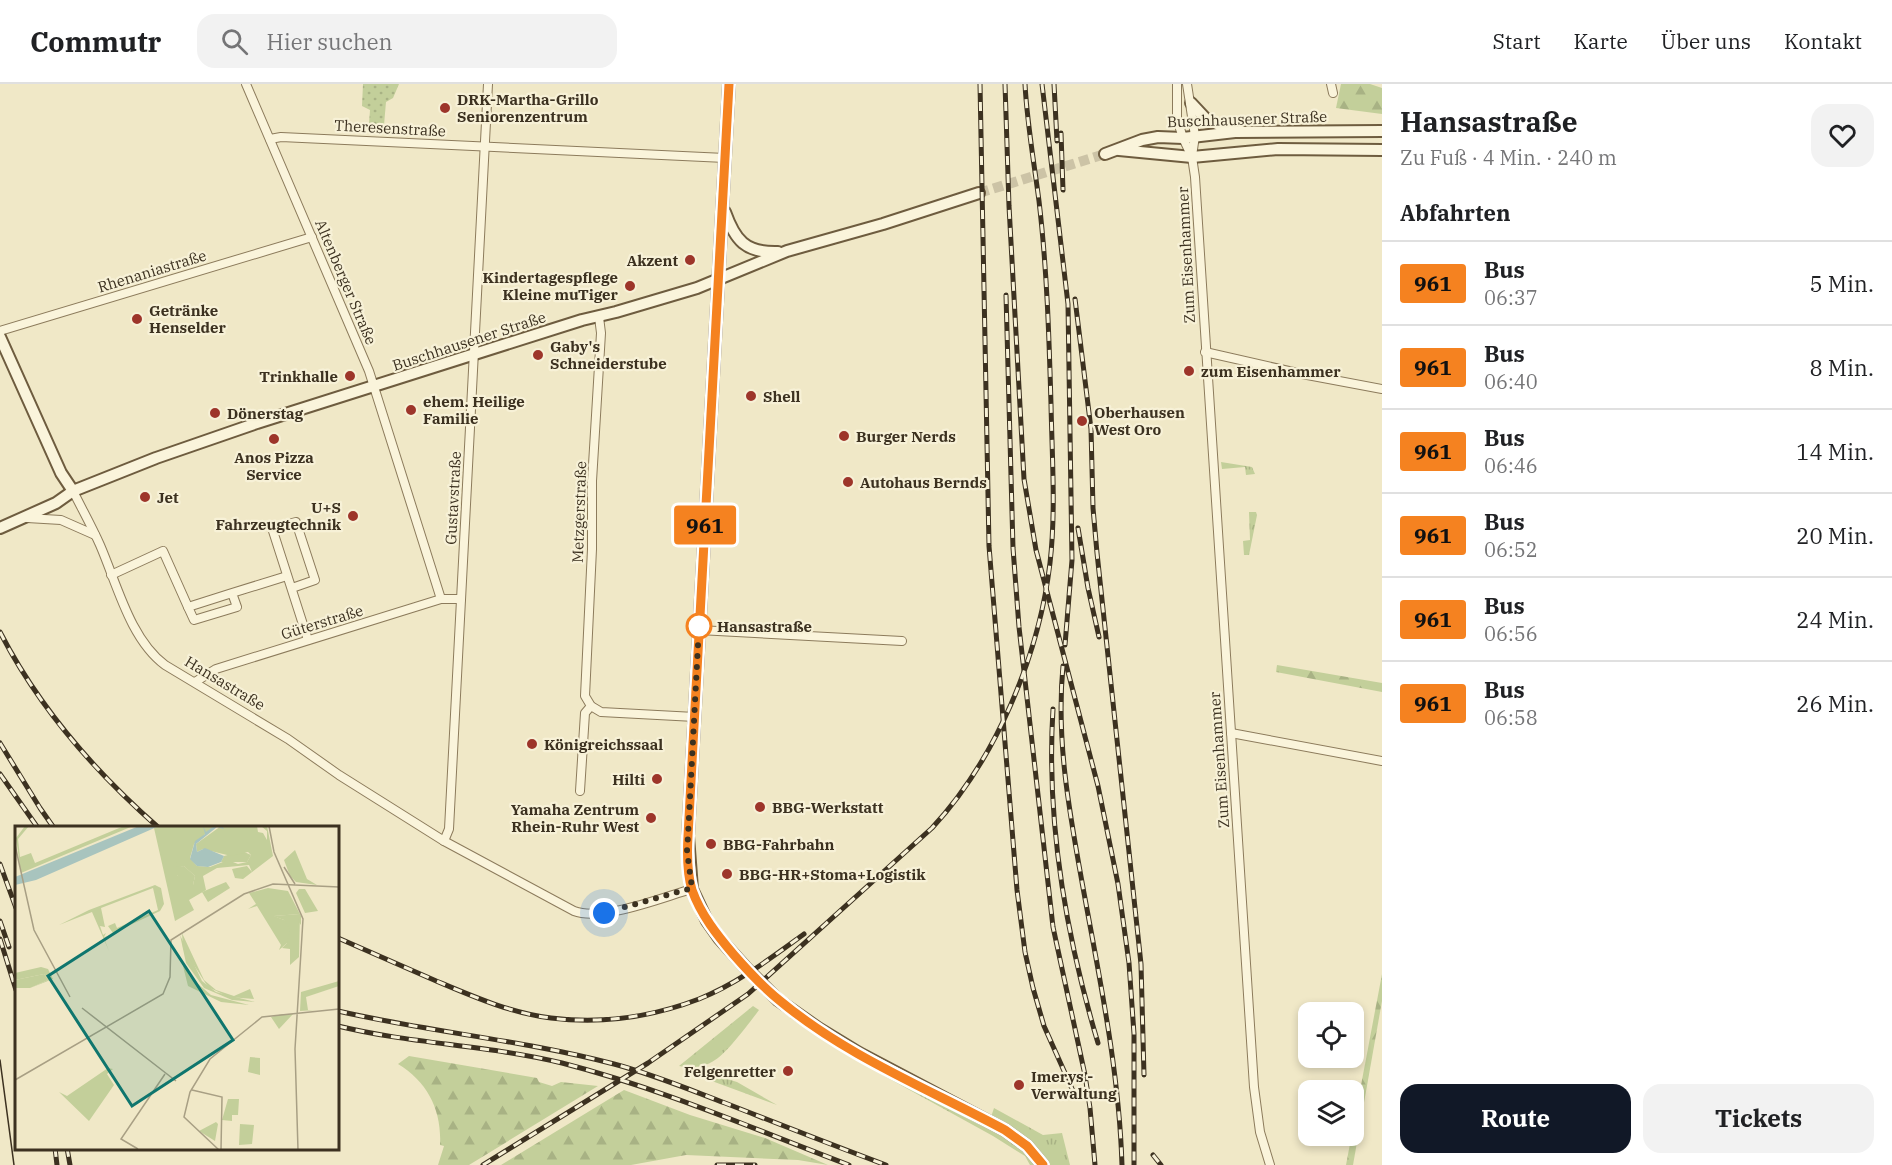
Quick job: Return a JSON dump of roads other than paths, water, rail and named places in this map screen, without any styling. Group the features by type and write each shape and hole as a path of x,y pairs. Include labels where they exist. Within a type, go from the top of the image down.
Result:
{"main road":[{"path":"729,84 687,851 692,888 707,921 719,938 778,1000 859,1053 1005,1130 1027,1146 1043,1165"},
{"path":"1191,103 1206,119 1235,132"},
{"name":"Buschhausener Straße","path":"1382,131 1235,132 1183,138 1158,137 1142,140 1110,152 1192,157 1278,149 1382,150"},
{"name":"Buschhausener Straße","path":"0,528 56,502 73,491 156,458 256,423 475,356 582,320 697,288 719,277 787,251 883,224 979,193"},
{"path":"723,204 732,230 745,245 760,252 787,251"},
{"name":"Hansastraße","path":"0,337 61,473 73,491"}],"street":[{"name":"Altenberger Straße","path":"246,84 375,387 441,598"},
{"name":"Gustavstraße","path":"444,841 449,829 488,84"},
{"path":"1177,84 1177,119 1192,157"},
{"path":"1187,84 1195,136 1192,157"},
{"name":"Theresenstraße","path":"270,140 281,137 725,158"},
{"name":"Zum Eisenhammer","path":"1192,157 1254,1087 1258,1121 1270,1165"},
{"name":"Rhenaniastraße","path":"0,331 312,237"},
{"name":"Metzgerstraße","path":"580,791 585,712 591,706 587,701 585,691 592,549 592,481 601,333 599,317"},
{"path":"1205,352 1382,389"},
{"name":"Hansastraße","path":"73,491 145,646 165,665 288,739 339,775 444,841 584,914 604,913 692,888"},
{"path":"22,518 61,520 95,535"},
{"path":"292,588 315,580 296,522 272,528 308,640"},
{"path":"111,575 163,551 194,620 237,607 232,593"},
{"path":"188,607 287,576"},
{"name":"Güterstraße","path":"195,682 216,669 441,598 461,599"},
{"path":"699,630 902,641"},
{"path":"591,706 605,712 695,717"},
{"path":"1231,734 1382,761"}],"tunnel":[{"path":"979,193 1105,154"}],"tram line":[{"path":"0,1060 14,1165"}],"railway":[{"path":"980,84 989,546 1017,890 1025,952 1033,988 1044,1026 1073,1091"},
{"path":"1005,84 1009,206 1024,479 1036,550 1098,786 1118,884 1129,963 1134,1034 1134,1165"},
{"path":"483,1165 648,1063 748,994 932,828 955,801 995,738 1025,670 1036,634 1050,563 1053,524 1046,277 1025,84"},
{"path":"1042,84 1068,304 1072,560 1065,645"},
{"path":"1054,84 1057,141"},
{"path":"1061,133 1063,190"},
{"path":"1006,295 1013,548 1019,627 1053,927 1085,1075 1095,1165"},
{"path":"1075,299 1091,429 1093,508 1097,553 1141,964 1144,1075"},
{"path":"1078,528 1099,637"},
{"path":"0,632 32,687 70,738 135,807 157,826"},
{"path":"1063,666 1061,720 1065,774 1113,1058 1122,1165"},
{"path":"1053,709 1053,793 1061,878 1076,961 1098,1043"},
{"path":"0,743 53,826"},
{"path":"0,774 37,826"},
{"path":"0,864 15,905"},
{"path":"0,921 9,947"},
{"path":"339,938 506,1008 536,1016 589,1020 645,1015 699,999 740,978 804,934"},
{"path":"0,939 15,987"},
{"path":"339,1011 545,1049 628,1068 684,1087 886,1165"},
{"path":"339,1026 393,1037 534,1057 599,1073 742,1123 849,1165"},
{"path":"55,1150 57,1165"},
{"path":"67,1150 70,1165"},
{"path":"1153,1155 1161,1165"},
{"path":"717,1165 755,1165"}],"place":[{"name":"DRK-Martha-Grillo Seniorenzentrum","path":"445,108"},
{"name":"Akzent","path":"690,260"},
{"name":"Kindertagespflege Kleine muTiger","path":"630,286"},
{"name":"Getränke Henselder","path":"137,319"},
{"name":"Gaby's Schneiderstube","path":"538,355"},
{"name":"zum Eisenhammer","path":"1189,371"},
{"name":"Trinkhalle","path":"350,376"},
{"name":"Shell","path":"751,396"},
{"name":"ehem. Heilige Familie","path":"411,410"},
{"name":"Dönerstag","path":"215,413"},
{"name":"Oberhausen West Oro","path":"1082,421"},
{"name":"Burger Nerds","path":"844,436"},
{"name":"Anos Pizza Service","path":"274,439"},
{"name":"Autohaus Bernds","path":"848,482"},
{"name":"Jet","path":"145,497"},
{"name":"U+S Fahrzeugtechnik","path":"353,516"},
{"name":"Hansastraße","path":"699,626"},
{"name":"Königreichssaal","path":"532,744"},
{"name":"Hilti","path":"657,779"},
{"name":"BBG-Werkstatt","path":"760,807"},
{"name":"Yamaha Zentrum Rhein-Ruhr West","path":"651,818"},
{"name":"BBG-Fahrbahn","path":"711,844"},
{"name":"BBG-HR+Stoma+Logistik","path":"727,874"},
{"name":"Felgenretter","path":"788,1071"},
{"name":"Imerys - Verwaltung","path":"1019,1085"}]}
